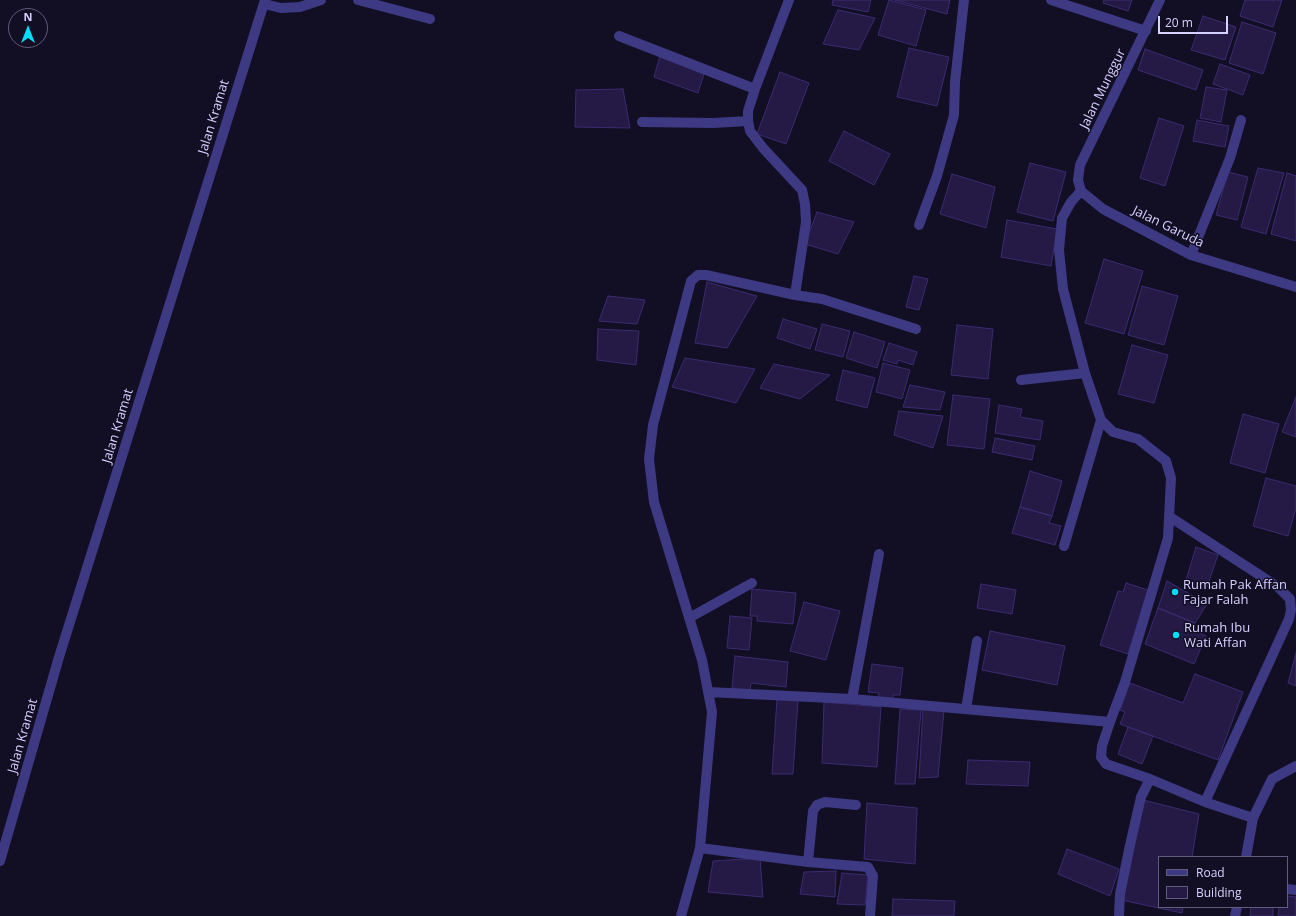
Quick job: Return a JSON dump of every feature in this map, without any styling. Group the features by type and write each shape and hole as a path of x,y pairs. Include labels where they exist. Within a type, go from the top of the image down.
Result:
{"street":[{"path":"264,2 281,8 300,7 321,0"},
{"path":"358,0 430,19"},
{"path":"789,0 755,89 748,111 748,121 750,131 763,148 802,190 805,204 806,222 795,295"},
{"path":"919,225 941,163 954,115 955,82 964,0"},
{"path":"1051,0 1146,31"},
{"name":"Jalan Munggur","path":"1081,191 1078,180 1080,165 1160,0"},
{"name":"Jalan Kramat","path":"0,861 62,650 264,2"},
{"path":"619,36 755,89"},
{"path":"1191,255 1230,158 1242,120"},
{"path":"642,122 713,123 748,121"},
{"path":"1081,191 1071,202 1062,218 1059,250 1063,289 1085,374 1101,420 1113,432 1138,439 1166,461 1171,478 1168,538 1125,682 1102,746 1101,757 1106,764 1205,802 1253,818"},
{"name":"Jalan Garuda","path":"1081,191 1103,209 1191,255 1296,287"},
{"path":"681,916 700,848 712,712 702,660 654,502 649,460 653,425 691,281 698,275 706,275 822,300 916,329"},
{"path":"1021,380 1085,374"},
{"path":"1064,546 1101,420"},
{"path":"1170,516 1278,587 1290,599 1292,610 1205,802"},
{"path":"852,699 879,554"},
{"path":"689,618 752,583"},
{"path":"966,709 977,642"},
{"path":"708,692 852,699 1110,722"},
{"path":"1246,856 1253,818 1272,779 1296,766"},
{"path":"1119,916 1120,894 1130,845 1141,797 1150,780"},
{"path":"808,862 813,811 817,805 825,802 856,805"},
{"path":"700,848 808,862 868,867 874,876 870,916"}],"building":[{"path":"833,0 871,0 868,12 832,5"},
{"path":"889,0 926,10 916,46 878,35"},
{"path":"895,0 950,0 947,14"},
{"path":"1104,0 1132,0 1128,11 1103,3"},
{"path":"1245,0 1282,0 1273,27 1240,16"},
{"path":"838,10 875,18 859,50 823,44"},
{"path":"1203,16 1236,27 1225,60 1191,50"},
{"path":"1242,22 1276,33 1263,74 1229,63"},
{"path":"909,48 949,57 937,106 897,97"},
{"path":"1145,49 1203,70 1196,90 1138,70"},
{"path":"660,56 704,74 698,93 654,77"},
{"path":"1220,64 1250,75 1243,95 1213,84"},
{"path":"780,72 809,83 786,144 757,134"},
{"path":"1206,87 1227,90 1221,122 1200,118"},
{"path":"623,89 630,128 575,127 576,90"},
{"path":"1159,118 1184,126 1165,186 1140,178"},
{"path":"1197,120 1229,126 1225,147 1193,141"},
{"path":"844,131 890,154 874,185 829,161"},
{"path":"1030,163 1066,172 1053,221 1017,212"},
{"path":"1258,168 1284,173 1266,234 1241,227"},
{"path":"1228,172 1248,177 1237,220 1216,215"},
{"path":"1287,173 1296,176 1296,241 1271,234"},
{"path":"952,174 995,187 986,228 940,214"},
{"path":"817,212 854,222 838,254 805,244"},
{"path":"1007,220 1057,229 1051,266 1001,257"},
{"path":"1104,259 1143,271 1124,334 1085,323"},
{"path":"914,276 928,279 919,310 906,307"},
{"path":"707,282 757,296 727,348 695,343"},
{"path":"1142,286 1178,296 1164,345 1128,335"},
{"path":"608,296 645,300 637,324 599,321"},
{"path":"783,319 817,329 810,349 777,338"},
{"path":"822,324 850,331 843,357 815,350"},
{"path":"957,325 993,329 988,379 951,375"},
{"path":"598,329 639,331 636,365 597,360"},
{"path":"854,332 885,342 877,368 846,358"},
{"path":"889,343 917,352 913,365 898,360 897,364 883,360"},
{"path":"1132,345 1168,355 1154,403 1118,394"},
{"path":"685,358 755,369 736,403 672,387"},
{"path":"883,363 910,370 902,399 876,392"},
{"path":"774,364 830,375 800,399 760,388"},
{"path":"843,370 875,378 867,408 836,400"},
{"path":"910,385 945,392 940,410 903,407"},
{"path":"953,395 990,399 984,449 947,445"},
{"path":"1296,397 1296,437 1282,432"},
{"path":"999,405 1022,409 1020,417 1043,421 1040,440 995,433"},
{"path":"899,411 943,416 933,448 894,435"},
{"path":"1243,414 1279,424 1265,473 1230,463"},
{"path":"995,438 1035,446 1032,460 992,452"},
{"path":"1030,471 1062,481 1052,516 1020,507"},
{"path":"1266,478 1296,486 1296,508 1288,536 1253,526"},
{"path":"1020,507 1052,516 1049,523 1061,526 1055,545 1012,533"},
{"path":"1196,547 1218,555 1206,590 1185,583"},
{"name":"Rumah Pak Affan Fajar Falah","path":"1167,581 1207,604 1195,623 1158,608"},
{"path":"1126,583 1148,590 1128,654 1100,645 1118,591 1123,592"},
{"path":"981,584 1016,590 1012,614 977,608"},
{"path":"752,589 796,593 793,624 757,621 757,616 750,616"},
{"path":"804,602 840,611 826,660 790,651"},
{"name":"Rumah Ibu Wati Affan","path":"1158,608 1195,623 1193,630 1206,636 1194,664 1145,644"},
{"path":"730,616 752,618 749,650 727,648"},
{"path":"990,631 1065,646 1057,685 982,670"},
{"path":"1296,653 1296,686 1288,683"},
{"path":"735,656 788,662 786,687 751,683 750,690 732,688"},
{"path":"872,664 903,668 900,695 893,695 893,700 878,699 879,693 868,692"},
{"path":"1195,674 1243,692 1218,760 1120,724 1125,712 1120,710 1130,683 1183,703"},
{"path":"777,699 798,700 793,774 772,774"},
{"path":"824,702 881,707 877,767 822,763"},
{"path":"900,709 921,710 915,784 895,784"},
{"path":"923,709 944,710 938,777 919,778"},
{"path":"1128,727 1153,736 1142,764 1118,754"},
{"path":"968,760 1030,762 1028,786 966,784"},
{"path":"1143,800 1199,814 1192,856 1158,856 1158,908 1121,900"},
{"path":"867,803 917,808 915,864 864,859"},
{"path":"1067,849 1119,869 1110,896 1058,874"},
{"path":"760,858 763,897 708,892 713,861"},
{"path":"836,871 835,897 800,894 804,872"},
{"path":"842,873 868,875 865,905 837,904"},
{"path":"1288,896 1296,897 1296,916 1278,916 1279,908 1288,908"},
{"path":"893,899 955,901 954,916 892,916"},
{"path":"1159,908 1183,908 1182,913"},
{"path":"1251,908 1273,908 1273,916 1250,916"}],"place":[{"name":"Rumah Pak Affan Fajar Falah","path":"1175,592"},
{"name":"Rumah Ibu Wati Affan","path":"1176,635"}]}
